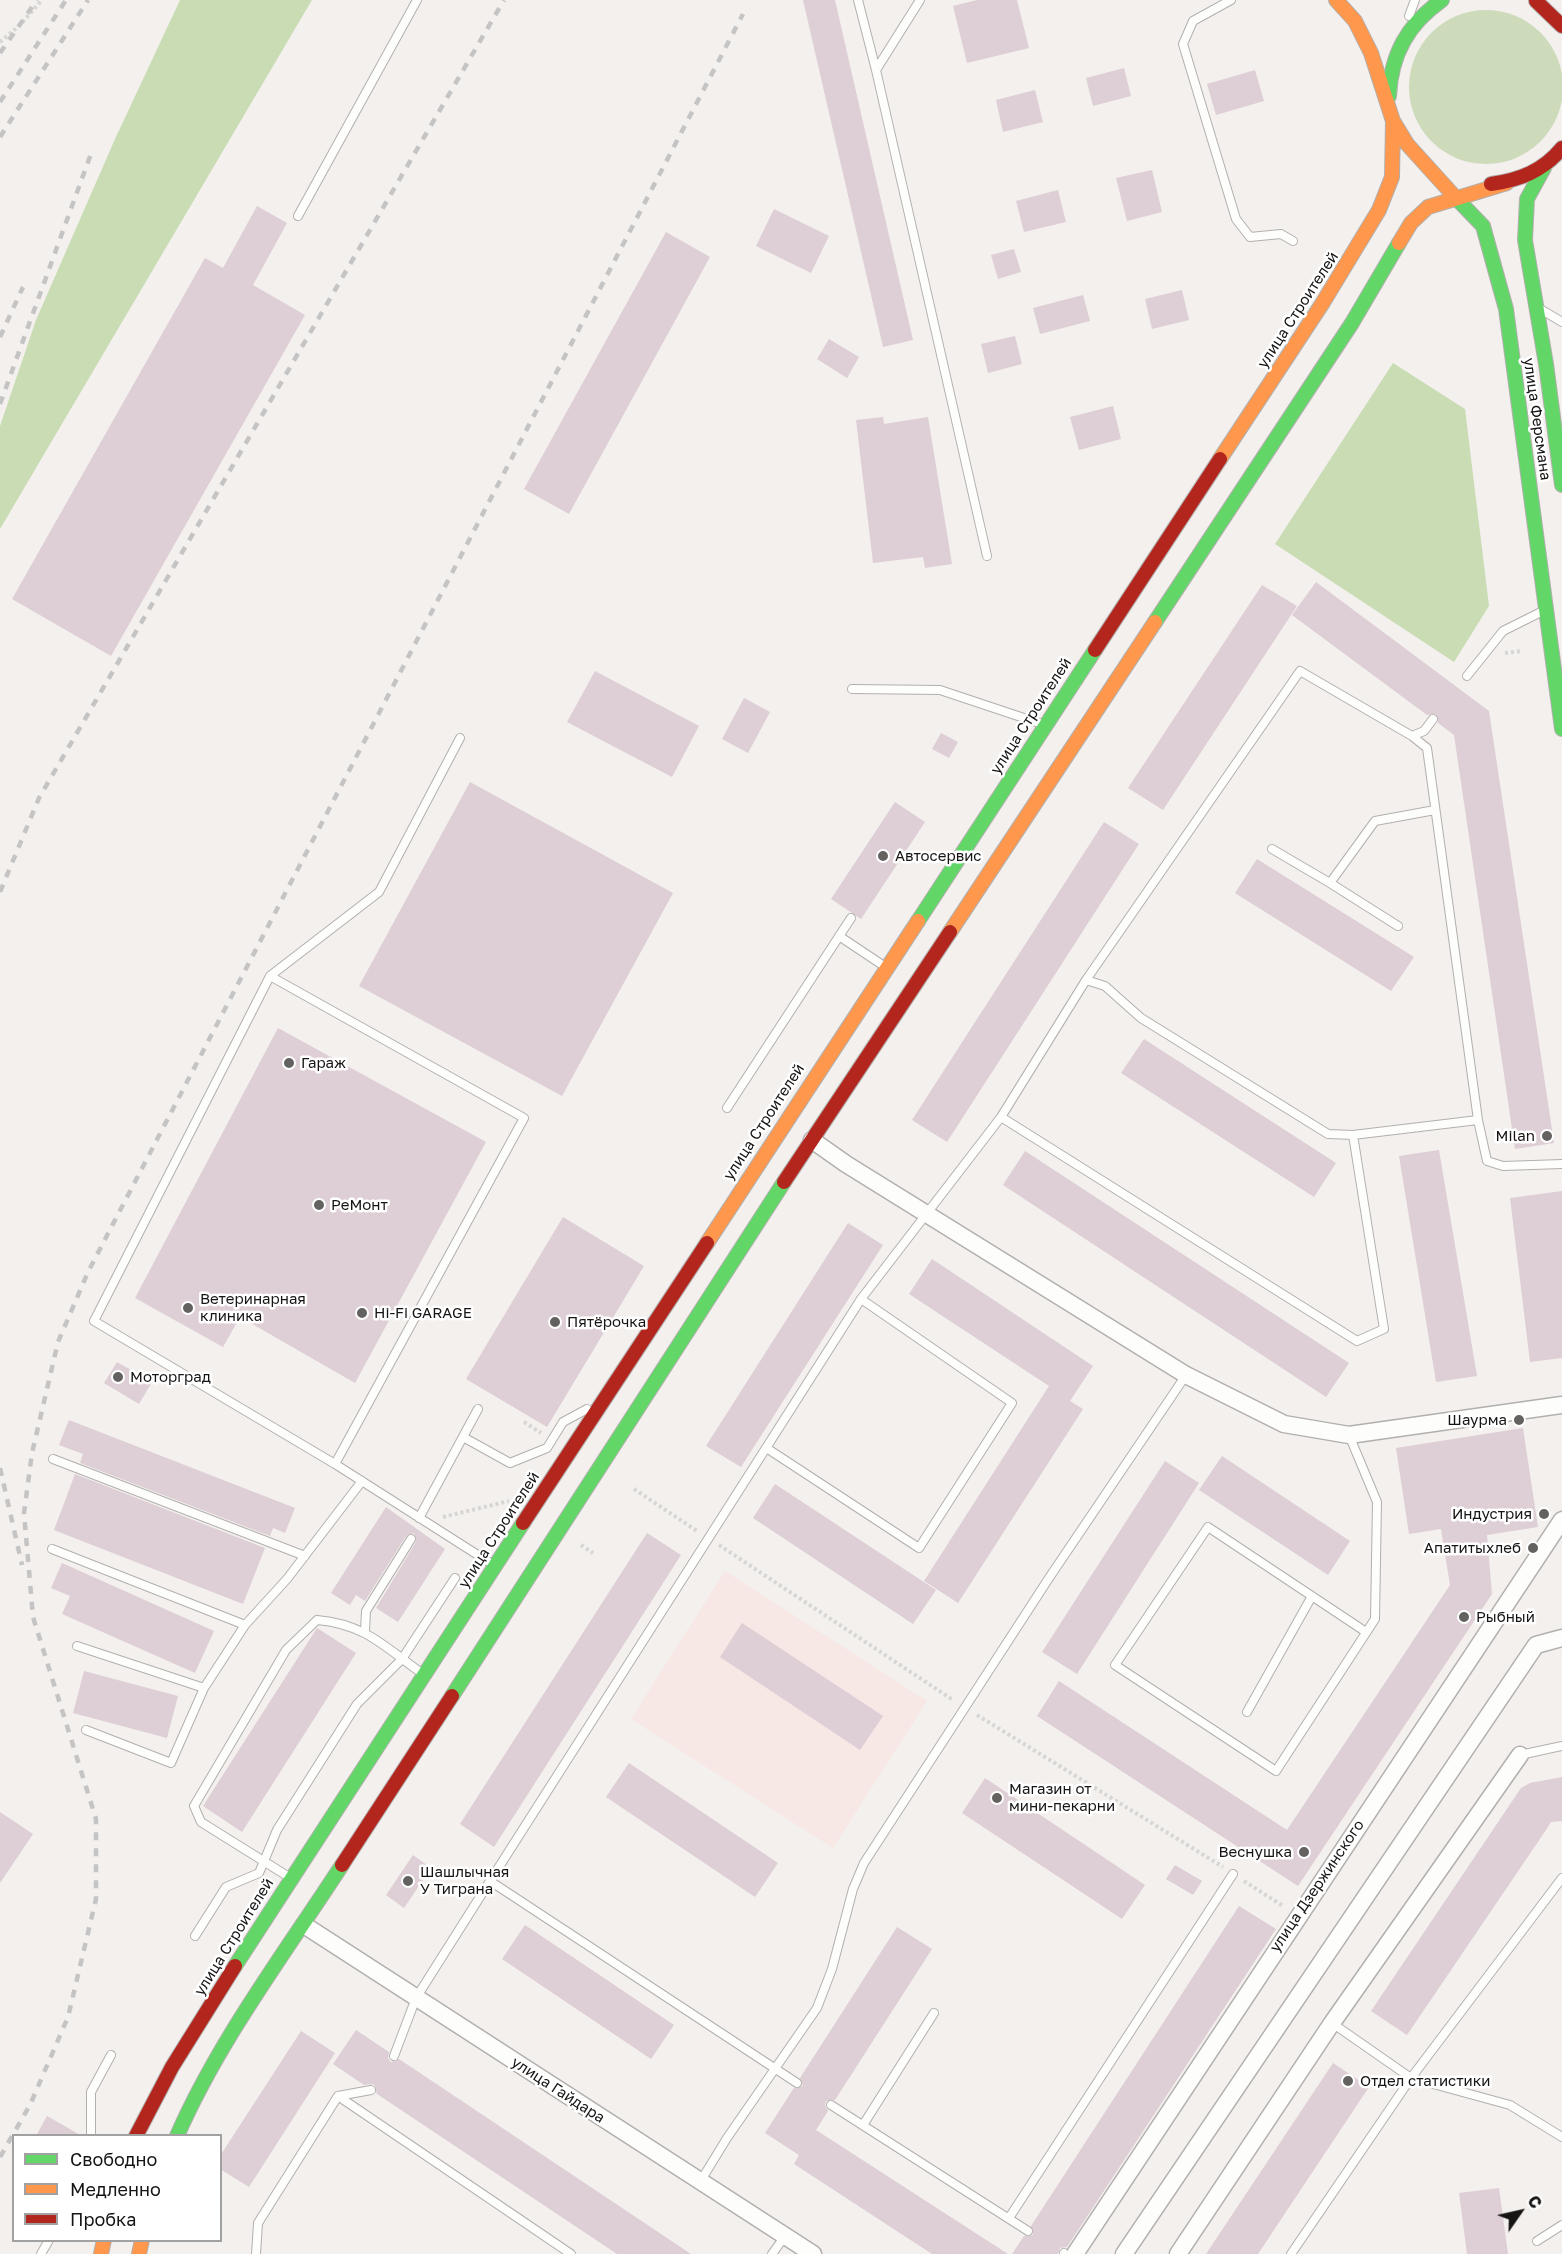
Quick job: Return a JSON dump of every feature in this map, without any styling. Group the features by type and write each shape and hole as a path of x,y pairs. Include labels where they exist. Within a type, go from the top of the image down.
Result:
{"main road":[{"path":"1336,0 1355,21 1371,53 1394,121"},
{"path":"1389,104 1389,79 1394,55 1404,35 1421,15 1442,0"},
{"path":"1535,1 1562,9"},
{"path":"1535,1 1562,26"},
{"name":"улица Ферсмана","path":"1394,121 1407,144 1483,226 1506,309 1562,729"},
{"name":"улица Строителей","path":"178,2134 188,2111 242,2019 304,1925 511,1576 798,1131 1068,721 1323,304 1379,210 1392,177 1394,121"},
{"path":"1428,167 1463,184 1507,183 1544,168 1561,150"},
{"name":"улица Ферсмана","path":"1544,168 1527,199 1525,240 1537,307 1562,485"},
{"name":"улица Строителей","path":"137,2134 172,2067 423,1674 511,1576 604,1400 798,1131 886,967 1001,823 1045,725 1068,721 1352,323 1411,223 1428,207 1507,183"},
{"path":"1546,609 1562,608"},
{"path":"274,1904 304,1925"}],"street":[{"path":"798,1131 846,1164 1186,1375 1284,1424 1349,1434 1562,1405"},
{"name":"улица Дзержинского","path":"1068,2254 1562,1520"},
{"path":"1124,2254 1536,1645 1562,1638"},
{"path":"1178,2254 1332,2023 1520,1755"},
{"name":"улица Гайдара","path":"304,1925 813,2254"}],"lane":[{"path":"298,216 417,0"},
{"path":"858,0 987,556"},
{"path":"876,70 920,0"},
{"path":"1231,0 1193,21 1182,44 1236,219 1250,237 1281,234 1293,241"},
{"path":"1394,55 1415,0"},
{"path":"1537,307 1562,322"},
{"path":"1467,676 1503,632 1546,609"},
{"path":"394,2056 416,1998 768,1449 861,1299 1001,1117 1086,980 1300,671 1412,736 1427,748 1478,1120 1487,1161 1503,1166 1562,1164"},
{"path":"852,689 940,690 1045,725"},
{"path":"1412,736 1424,731 1433,719"},
{"path":"460,738 379,892 270,976 94,1322 335,1464 511,1576"},
{"path":"1330,883 1375,820 1436,810"},
{"path":"1272,849 1398,926"},
{"path":"727,1108 851,918"},
{"path":"839,936 886,967"},
{"path":"270,976 524,1118 335,1464"},
{"path":"1086,980 1105,986 1141,1018 1328,1134 1353,1135 1478,1120"},
{"path":"1001,1117 1357,1341 1384,1329 1353,1135"},
{"path":"768,1449 919,1548 1012,1403 861,1299"},
{"path":"700,2182 817,2008 832,1970 853,1890 864,1863 1186,1375"},
{"path":"463,1437 510,1464 547,1448 563,1422 604,1400"},
{"path":"419,1518 478,1409"},
{"path":"1349,1434 1377,1502 1375,1619 1276,1771 1115,1665 1208,1527 1366,1632"},
{"path":"53,1458 305,1556"},
{"path":"86,1730 171,1763 204,1688 245,1625 305,1556 362,1481"},
{"path":"365,1631 366,1611 411,1539"},
{"path":"52,1549 245,1625"},
{"path":"195,1936 226,1887 259,1873 262,1860 277,1830 357,1704 402,1659 455,1578"},
{"path":"1247,1712 1312,1596"},
{"path":"291,1878 201,1822 194,1806 286,1650 317,1620 341,1622 365,1631 423,1674"},
{"path":"77,1646 204,1688"},
{"path":"1520,1755 1562,1746"},
{"path":"1009,2218 1233,1874"},
{"path":"1291,2254 1411,2078 1562,1878"},
{"path":"490,1881 797,2083"},
{"path":"863,2125 934,2013"},
{"path":"1332,2023 1411,2078 1510,2105 1562,2137"},
{"path":"91,2134 92,2092 111,2055"},
{"path":"256,2254 258,2223 338,2096 371,2090"},
{"path":"338,2096 571,2254"},
{"path":"831,2105 1028,2230"},
{"path":"1537,2241 1562,2225"},
{"path":"772,2254 785,2236"}],"path":[{"path":"0,42 20,25 42,0"},
{"path":"1505,654 1522,651"},
{"path":"634,1489 965,1708 1297,1915"},
{"path":"442,1517 511,1500 518,1505"},
{"path":"581,1545 592,1553"}],"shaded area":[{"path":"725,1571 927,1701 833,1848 631,1719"}],"green space":[{"path":"180,0 312,0 0,529 0,426 36,320 115,139"},
{"path":"1486,10 1516,15 1541,32 1558,57 1563,87 1558,117 1541,142 1516,159 1486,164 1456,159 1431,142 1414,117 1409,87 1414,57 1431,32 1456,15"},
{"path":"1393,363 1465,409 1489,606 1454,662 1275,544"}],"building":[{"path":"803,0 835,0 913,340 883,347"},
{"path":"977,0 1017,0 1029,48 967,63 953,6"},
{"path":"1124,68 1131,96 1093,106 1086,78"},
{"path":"1255,70 1264,101 1216,115 1207,84"},
{"path":"1035,90 1043,122 1003,132 996,100"},
{"path":"1152,170 1162,212 1127,221 1116,178"},
{"path":"1058,190 1066,222 1024,232 1016,201"},
{"path":"257,206 287,223 253,285 305,315 111,656 12,599 205,258 223,268"},
{"path":"774,209 829,236 811,273 756,246"},
{"path":"666,232 710,257 569,514 524,489"},
{"path":"1014,249 1021,272 998,279 991,255"},
{"path":"1182,290 1189,320 1152,329 1145,299"},
{"path":"1083,295 1090,321 1040,334 1033,308"},
{"path":"1015,336 1022,364 988,373 981,344"},
{"path":"829,339 859,357 847,378 817,359"},
{"path":"1113,406 1121,439 1079,450 1070,417"},
{"path":"883,417 884,424 928,417 952,564 925,568 923,557 873,563 856,420"},
{"path":"1316,582 1489,711 1554,1143 1515,1149 1454,735 1438,723 1436,714 1427,715 1292,615"},
{"path":"1262,585 1297,606 1163,810 1128,788"},
{"path":"595,671 699,726 672,777 567,722"},
{"path":"744,698 770,712 748,753 722,739"},
{"path":"941,733 958,742 949,758 932,749"},
{"path":"470,782 673,893 562,1096 359,986"},
{"path":"895,802 925,822 861,919 831,899"},
{"path":"1104,822 1139,844 947,1142 912,1120"},
{"path":"1257,859 1414,957 1391,991 1235,893"},
{"name":"РеМонт","path":"278,1028 486,1142 355,1383 240,1317 223,1347 135,1298"},
{"path":"1144,1039 1336,1163 1314,1197 1121,1073"},
{"path":"1439,1150 1477,1376 1436,1382 1399,1156"},
{"path":"1025,1151 1349,1363 1326,1397 1003,1185"},
{"path":"1562,1191 1562,1358 1530,1362 1510,1198"},
{"name":"Пятёрочка","path":"563,1217 644,1266 547,1427 466,1379"},
{"path":"848,1223 883,1245 741,1467 706,1446"},
{"path":"932,1259 1093,1366 1070,1401 1083,1409 958,1603 924,1581 1049,1386 909,1294"},
{"path":"117,1362 152,1382 139,1404 104,1383"},
{"path":"69,1420 295,1508 285,1533 273,1528 270,1536 80,1463 83,1454 59,1445"},
{"path":"1523,1428 1538,1527 1487,1535 1492,1594 1298,1886 1037,1716 1059,1681 1287,1830 1450,1585 1441,1529 1409,1534 1396,1448"},
{"path":"1222,1456 1350,1541 1328,1575 1199,1490"},
{"path":"1165,1461 1199,1483 1077,1674 1042,1652"},
{"path":"75,1474 265,1548 243,1604 54,1530"},
{"path":"775,1484 936,1590 913,1624 753,1518"},
{"path":"386,1507 445,1549 398,1622 376,1608 416,1542 414,1533 406,1536 365,1601 356,1595 350,1605 331,1593"},
{"path":"647,1533 681,1555 494,1847 460,1824"},
{"path":"62,1563 214,1631 195,1673 62,1614 70,1596 51,1588"},
{"path":"742,1623 883,1716 860,1750 720,1657"},
{"path":"317,1628 356,1653 242,1832 203,1806"},
{"path":"84,1671 178,1696 167,1738 73,1713"},
{"path":"629,1763 778,1863 755,1897 606,1797"},
{"path":"1562,1777 1562,1821 1551,1822 1407,2035 1371,2011 1521,1788 1530,1783"},
{"path":"985,1778 1145,1885 1122,1919 962,1813"},
{"path":"0,1812 33,1834 0,1883"},
{"name":"Шашлычная У Тиграна","path":"413,1855 431,1868 404,1908 386,1895"},
{"path":"1175,1865 1202,1881 1193,1895 1166,1879"},
{"path":"1239,1906 1276,1929 1067,2247 1060,2248 1058,2254 1012,2254 1024,2236 1033,2235 1031,2226"},
{"path":"525,1925 674,2025 651,2059 502,1959"},
{"path":"897,1927 932,1949 835,2100 826,2101 828,2111 816,2130 1008,2254 932,2254 794,2164 799,2155 765,2133 794,2088 803,2086 800,2078"},
{"path":"356,2030 389,2052 388,2058 391,2062 399,2059 691,2254 617,2254 377,2094 374,2084 364,2085 333,2064"},
{"path":"301,2031 335,2053 249,2187 222,2170 222,2153"},
{"path":"1333,2063 1369,2087 1258,2254 1206,2254"},
{"path":"47,2116 78,2134 37,2134"},
{"path":"1499,2188 1508,2254 1467,2254 1459,2193"}],"railway":[{"path":"0,53 37,0"},
{"path":"0,102 66,0"},
{"path":"0,137 88,0"},
{"path":"0,892 39,798 504,0"},
{"path":"13,2134 30,2105 68,2017 96,1899 96,1819 33,1617 24,1513 32,1453 58,1342 88,1272 743,14"},
{"path":"0,404 92,151"},
{"path":"0,337 23,287"},
{"path":"0,1468 22,1565"},
{"path":"0,2157 12,2136"}],"traffic: fast":[{"path":"1389,96 1393,67 1404,41 1420,19 1442,0"},
{"path":"1544,168 1527,199 1525,240 1546,364 1562,485"},
{"path":"1455,197 1483,226 1506,309 1562,729"},
{"path":"1155,622 1352,323 1399,243"},
{"path":"918,921 1095,650"},
{"path":"452,1696 784,1182"},
{"path":"235,1966 523,1523"},
{"path":"178,2134 212,2066 233,2031 342,1865"}],"traffic: slow":[{"path":"1336,0 1355,21 1371,53 1393,121 1407,144 1455,197"},
{"path":"1220,459 1322,304 1379,210 1392,177 1393,121"},
{"path":"1399,243 1411,223 1428,207 1507,183"},
{"path":"950,932 1155,622"},
{"path":"707,1243 918,921"},
{"path":"101,2254 104,2242"},
{"path":"139,2254 142,2242"}],"traffic: jam":[{"path":"1536,1 1562,26"},
{"path":"1491,184 1512,180 1530,173 1547,163 1562,148"},
{"path":"1095,650 1220,459"},
{"path":"784,1182 950,932"},
{"path":"523,1523 707,1243"},
{"path":"342,1865 452,1696"},
{"path":"137,2134 172,2067 235,1966"}],"place":[{"name":"Автосервис","path":"883,856"},
{"name":"Гараж","path":"289,1063"},
{"name":"Milan","path":"1547,1136"},
{"name":"РеМонт","path":"319,1205"},
{"name":"Ветеринарная клиника","path":"188,1308"},
{"name":"Hi-Fi GARAGE","path":"362,1313"},
{"name":"Пятёрочка","path":"555,1322"},
{"name":"Моторград","path":"118,1377"},
{"name":"Шаурма","path":"1519,1420"},
{"name":"Индустрия","path":"1544,1514"},
{"name":"Апатитыхлеб","path":"1533,1548"},
{"name":"Рыбный","path":"1464,1617"},
{"name":"Магазин от мини-пекарни","path":"997,1798"},
{"name":"Веснушка","path":"1304,1852"},
{"name":"Шашлычная У Тиграна","path":"408,1881"},
{"name":"Отдел статистики","path":"1348,2081"}]}
